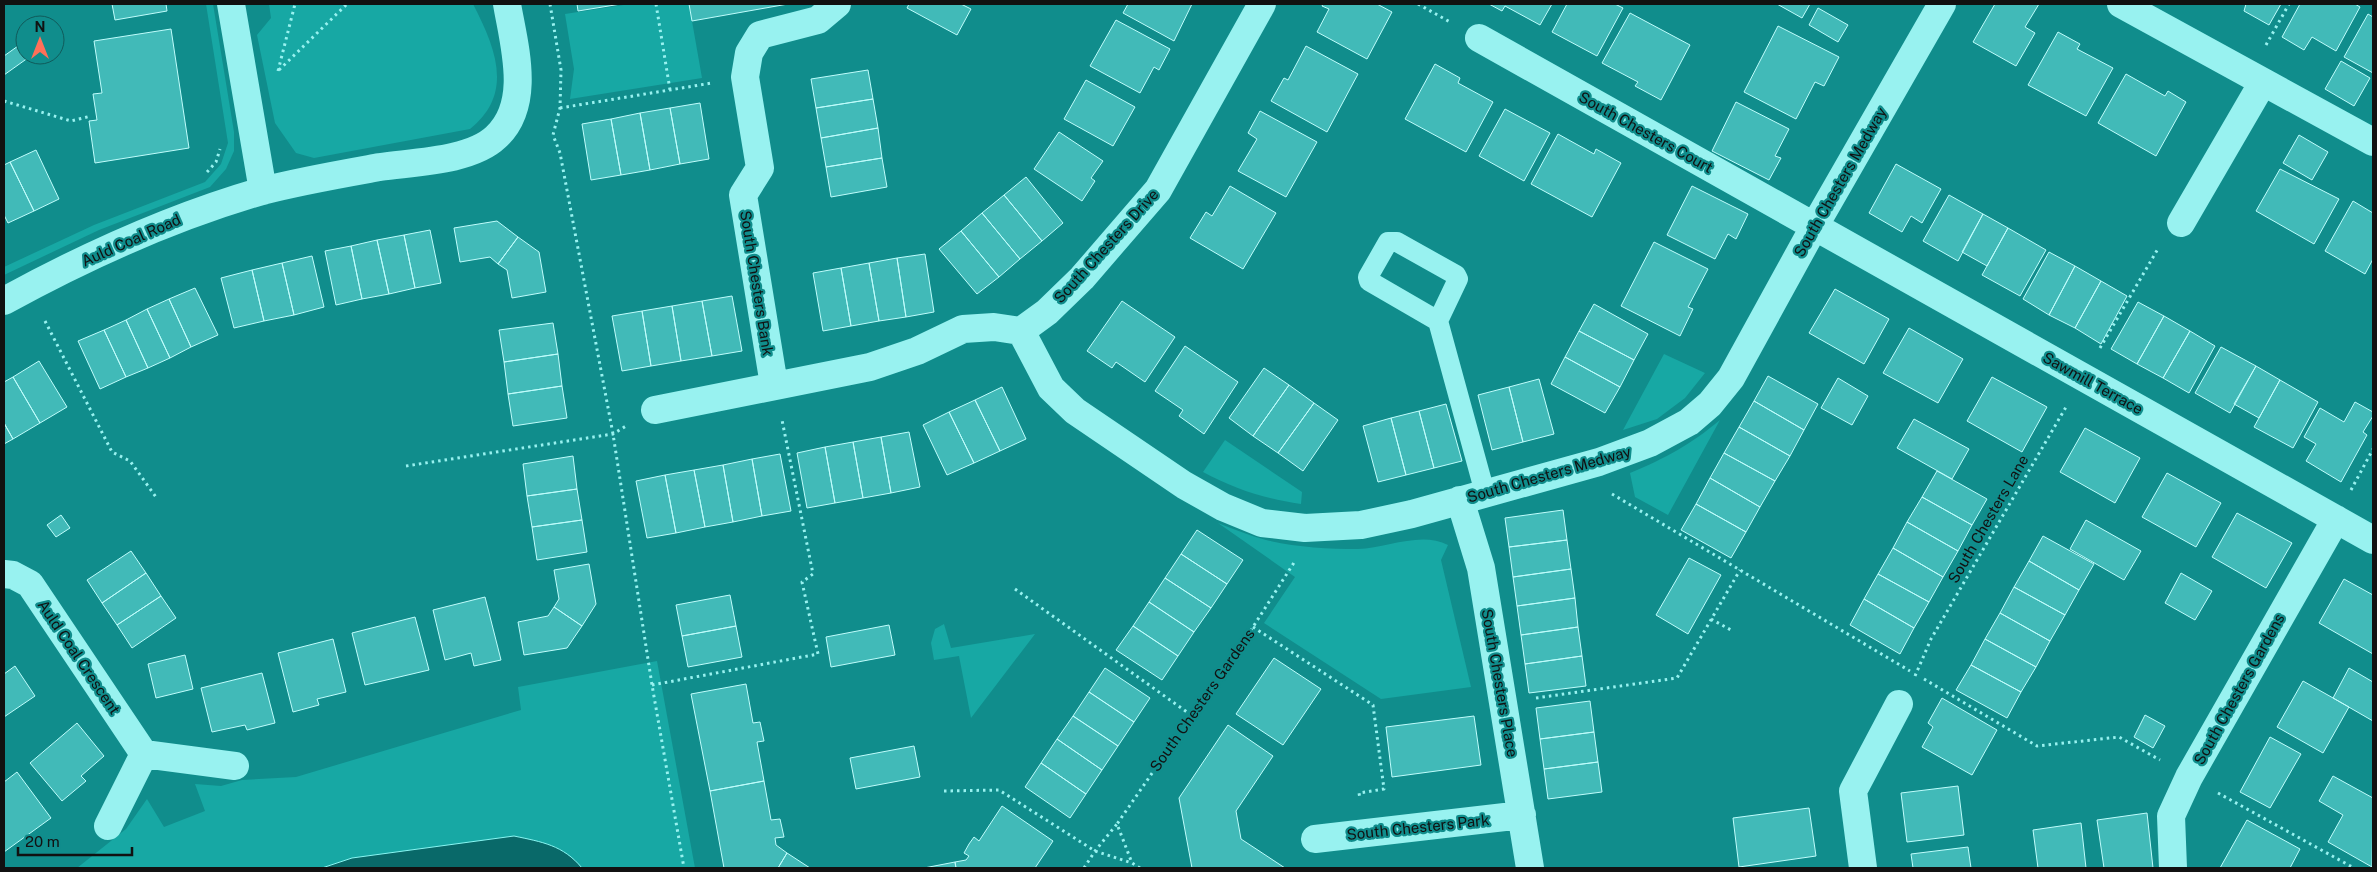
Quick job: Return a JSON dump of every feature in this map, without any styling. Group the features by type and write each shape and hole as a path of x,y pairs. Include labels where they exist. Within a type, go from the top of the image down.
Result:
{"street":[{"path":"231,4 263,191"},
{"name":"Auld Coal Road","path":"4,301 121,242 185,216 263,191 378,168 468,153 482,148 497,137 513,114 518,71 507,4"},
{"name":"South Chesters Bank","path":"774,385 743,196 760,168 745,77 749,53 760,35 818,20 837,4"},
{"name":"South Chesters Drive","path":"1021,331 1047,312 1082,278 1158,190 1262,4"},
{"name":"South Chesters Medway","path":"1021,331 1051,388 1075,411 1184,486 1223,507 1262,523 1305,528 1361,525 1599,462 1650,443 1690,422 1710,404 1731,378 1814,226 1942,4"},
{"path":"2121,4 2373,142"},
{"name":"South Chesters Court","path":"1479,38 1814,226"},
{"path":"2181,223 2263,82"},
{"name":"Sawmill Terrace","path":"1814,226 2373,540"},
{"path":"655,410 870,367 917,351 963,329 994,327 1021,331"},
{"name":"South Chesters Place","path":"1472,496 1481,568 1530,868"},
{"name":"South Chesters Gardens","path":"2173,868 2171,816 2189,777 2336,519"},
{"name":"Auld Coal Crescent","path":"4,574 13,575 30,584 144,754"},
{"path":"1862,868 1852,791 1899,704"},
{"path":"108,826 144,754 235,766"},
{"name":"South Chesters Park","path":"1315,839 1522,815"}],"lane":[{"path":"1438,321 1369,281 1368,276 1388,242 1397,242 1456,275 1458,279 1438,321 1472,496"}],"path":[{"path":"278,70 347,4"},
{"path":"550,4 561,70 560,108 552,135 560,153 613,434 652,685 684,868"},
{"path":"656,4 670,90"},
{"path":"2263,82 2262,52 2289,4"},
{"path":"560,108 745,77"},
{"path":"4,101 71,121 91,116"},
{"path":"203,176 216,162 222,144"},
{"name":"South Chesters Lane","path":"1916,674 1931,639 2162,241 2181,223"},
{"path":"45,321 112,452 130,461 156,498"},
{"path":"652,685 818,654 802,582 814,574 774,385"},
{"path":"406,466 613,434 655,410"},
{"path":"2336,519 2373,449"},
{"path":"1599,462 1610,493 2037,746 2119,737 2354,868"},
{"name":"South Chesters Gardens","path":"1084,868 1117,824 1253,627 1303,548 1305,528"},
{"path":"1504,703 1677,678 1740,570"},
{"path":"1015,589 1192,715"},
{"path":"1711,619 1732,630"},
{"path":"1253,627 1373,705 1384,789 1359,793 1364,833"},
{"path":"944,791 999,790 1095,851 1132,863 1140,868"},
{"path":"1117,824 1132,863"}],"green space":[{"path":"206,4 213,4 234,132 234,151 226,169 210,187 99,230 4,275 4,267 94,225 205,182 221,164 228,143"},
{"path":"269,4 473,4 494,53 497,85 493,100 484,115 470,129 314,158 296,153 275,123 257,35 271,18"},
{"path":"630,4 689,4 702,78 570,99 574,69 565,14"},
{"path":"1664,354 1705,373 1685,398 1657,419 1623,430"},
{"path":"1720,420 1668,515 1635,497 1630,473 1677,450"},
{"path":"1225,440 1302,492 1301,504 1250,492 1203,472"},
{"path":"1218,523 1266,540 1312,547 1358,549 1415,540 1438,541 1448,545 1441,560 1471,687 1381,699 1264,623 1295,577"},
{"path":"944,624 951,648 1035,634 971,718 959,656 934,660 931,643 935,629"},
{"path":"657,661 695,868 77,868 126,829 147,799 164,827 205,811 195,784 221,786 242,780 296,777 521,710 518,687"}],"water":[{"path":"514,836 560,849 582,868 322,868 352,858"}],"building":[{"path":"112,4 166,4 167,11 115,20"},
{"path":"577,4 621,4 578,11"},
{"path":"689,4 788,4 692,21"},
{"path":"909,4 961,4 971,9 957,35 907,8"},
{"path":"1128,4 1192,4 1174,41 1123,13"},
{"path":"1323,4 1377,4 1392,12 1367,59 1317,32 1329,9 1322,6"},
{"path":"1489,4 1552,4 1540,25 1505,6 1502,11"},
{"path":"1567,4 1615,4 1623,8 1597,56 1552,32"},
{"path":"1777,4 1810,4 1802,18"},
{"path":"1995,4 2039,4 2025,27 2035,33 2016,66 1973,42"},
{"path":"2246,4 2281,4 2269,25 2244,11"},
{"path":"2300,4 2355,4 2360,7 2336,51 2312,37 2304,50 2282,37"},
{"path":"1818,8 1848,25 1838,42 1809,25"},
{"path":"1630,13 1690,45 1661,100 1635,86 1638,82 1602,63"},
{"path":"2368,14 2373,17 2373,73 2344,57"},
{"path":"1116,20 1170,49 1159,70 1154,67 1140,93 1090,66"},
{"path":"1778,26 1839,57 1824,86 1815,82 1796,119 1744,92"},
{"path":"171,29 189,148 95,163 89,121 97,120 93,94 102,93 94,41"},
{"path":"2058,32 2080,44 2077,49 2113,68 2086,116 2028,85"},
{"path":"1306,46 1358,74 1327,132 1271,101 1284,78 1288,80"},
{"path":"15,48 15,65 18,65 4,75 4,56"},
{"path":"2341,61 2370,78 2354,106 2325,89"},
{"path":"1435,64 1460,78 1458,83 1493,102 1466,152 1405,119"},
{"path":"868,70 873,99 816,108 811,79"},
{"path":"2126,74 2165,96 2168,91 2186,102 2156,156 2098,123"},
{"path":"1086,80 1135,107 1113,146 1064,119"},
{"path":"873,99 878,128 821,138 816,108"},
{"path":"1736,102 1789,129 1775,156 1781,158 1769,180 1712,151"},
{"path":"700,103 709,159 680,164 670,108"},
{"path":"670,108 680,164 650,170 640,113"},
{"path":"1505,109 1550,133 1524,181 1479,156"},
{"path":"1260,111 1317,142 1286,197 1238,171 1257,139 1248,133"},
{"path":"640,113 650,170 621,175 611,119"},
{"path":"611,119 621,175 591,180 582,124"},
{"path":"878,128 882,158 826,167 821,138"},
{"path":"1059,132 1103,161 1091,178 1095,181 1082,201 1034,169"},
{"path":"1558,134 1594,154 1596,149 1621,163 1592,217 1531,184"},
{"path":"2299,135 2328,152 2312,180 2283,163"},
{"path":"36,150 59,199 34,211 10,162"},
{"path":"882,158 887,187 831,197 826,167"},
{"path":"10,162 34,211 8,223 4,215 4,165"},
{"path":"1896,164 1941,189 1922,223 1911,216 1902,232 1869,213"},
{"path":"2280,169 2339,199 2314,244 2256,211"},
{"path":"1026,177 1063,223 1042,241 1004,195"},
{"path":"1230,186 1276,213 1243,269 1190,238 1206,212 1212,216"},
{"path":"1692,186 1748,214 1736,239 1728,234 1715,259 1667,235"},
{"path":"1004,195 1042,241 1020,259 982,213"},
{"path":"1949,195 1983,214 1958,261 1923,241"},
{"path":"2353,201 2373,213 2373,259 2365,274 2325,251"},
{"path":"982,213 1020,259 999,277 961,231"},
{"path":"1983,214 2008,228 1987,266 1962,252"},
{"path":"497,221 518,237 498,264 490,257 460,262 454,228"},
{"path":"2008,228 2046,250 2020,296 1982,275"},
{"path":"430,230 441,283 415,288 404,235"},
{"path":"961,231 999,277 977,294 939,249"},
{"path":"404,235 415,288 389,294 377,240"},
{"path":"518,237 539,252 546,292 512,298 507,270 498,264"},
{"path":"377,240 389,294 362,299 351,246"},
{"path":"1654,242 1708,269 1688,307 1693,309 1680,336 1621,306"},
{"path":"351,246 362,299 336,305 325,251"},
{"path":"2049,252 2075,266 2049,315 2023,299"},
{"path":"925,254 934,312 906,317 897,258"},
{"path":"312,256 324,307 294,315 282,263"},
{"path":"897,258 906,317 879,321 869,263"},
{"path":"282,263 294,315 264,321 252,270"},
{"path":"869,263 879,321 851,326 841,268"},
{"path":"2075,266 2101,281 2075,328 2049,315"},
{"path":"841,268 851,326 823,331 813,273"},
{"path":"252,270 264,321 234,328 221,278"},
{"path":"2101,281 2127,296 2101,344 2075,328"},
{"path":"195,288 218,335 191,347 169,299"},
{"path":"1835,289 1889,319 1864,364 1809,333"},
{"path":"732,296 742,351 712,356 702,301"},
{"path":"169,299 191,347 170,358 147,309"},
{"path":"702,301 712,356 681,361 672,306"},
{"path":"1122,301 1175,337 1145,382 1116,362 1112,368 1087,351"},
{"path":"2138,302 2164,316 2137,364 2111,349"},
{"path":"1594,304 1648,334 1634,360 1579,331"},
{"path":"672,306 681,361 651,366 642,311"},
{"path":"147,309 170,358 148,368 126,320"},
{"path":"642,311 651,366 622,371 612,316"},
{"path":"2164,316 2190,331 2163,378 2137,364"},
{"path":"126,320 148,368 126,377 104,330"},
{"path":"553,323 558,354 504,362 499,330"},
{"path":"1909,328 1963,359 1938,403 1883,373"},
{"path":"104,330 126,377 100,389 78,341"},
{"path":"1579,331 1634,360 1620,387 1565,357"},
{"path":"2190,331 2215,346 2189,393 2163,378"},
{"path":"1185,346 1238,382 1204,434 1179,416 1183,410 1155,391"},
{"path":"2221,347 2256,366 2230,413 2195,393"},
{"path":"558,354 562,386 508,394 504,362"},
{"path":"1565,357 1620,387 1605,413 1551,384"},
{"path":"39,361 67,407 40,423 13,377"},
{"path":"2256,366 2280,380 2259,418 2234,404"},
{"path":"1264,368 1289,385 1253,436 1229,418"},
{"path":"1768,376 1818,404 1804,430 1754,401"},
{"path":"13,377 40,423 13,439 4,423 4,382"},
{"path":"1992,377 2047,407 2022,452 1967,421"},
{"path":"1838,378 1868,396 1852,425 1821,408"},
{"path":"1539,379 1554,434 1523,442 1509,387"},
{"path":"2280,380 2318,402 2293,448 2254,427"},
{"path":"1289,385 1314,403 1278,453 1253,436"},
{"path":"562,386 567,418 513,426 508,394"},
{"path":"1002,387 1026,439 1000,451 975,400"},
{"path":"1509,387 1523,442 1492,450 1478,395"},
{"path":"975,400 1000,451 974,463 949,412"},
{"path":"1754,401 1804,430 1790,456 1739,427"},
{"path":"2355,402 2373,412 2373,416 2363,432 2367,435 2341,482 2306,461 2316,444 2304,437 2320,408 2344,422"},
{"path":"1314,403 1338,420 1303,471 1278,453"},
{"path":"1446,404 1462,461 1434,468 1419,411"},
{"path":"1419,411 1434,468 1406,475 1391,418"},
{"path":"949,412 974,463 947,475 923,425"},
{"path":"1391,418 1406,475 1378,482 1363,426"},
{"path":"1914,419 1969,449 1952,479 1897,448"},
{"path":"4,423 13,439 4,444"},
{"path":"1739,427 1790,456 1775,481 1724,453"},
{"path":"2085,428 2140,458 2115,503 2060,472"},
{"path":"909,432 920,487 891,493 881,437"},
{"path":"881,437 891,493 863,498 853,442"},
{"path":"853,442 863,498 835,503 825,447"},
{"path":"825,447 835,503 807,508 797,453"},
{"path":"1724,453 1775,481 1760,507 1710,478"},
{"path":"780,454 791,511 762,516 752,459"},
{"path":"573,456 577,489 527,496 523,464"},
{"path":"752,459 762,516 733,522 723,465"},
{"path":"723,465 733,522 705,527 694,470"},
{"path":"694,470 705,527 676,533 665,475"},
{"path":"1937,471 1987,499 1972,525 1922,497"},
{"path":"2167,473 2221,503 2196,547 2142,517"},
{"path":"665,475 676,533 647,538 636,481"},
{"path":"1710,478 1760,507 1746,532 1696,504"},
{"path":"577,489 582,520 532,527 527,496"},
{"path":"1922,497 1972,525 1958,551 1907,522"},
{"path":"1696,504 1746,532 1731,558 1681,530"},
{"path":"1563,510 1567,540 1509,547 1505,518"},
{"path":"2237,513 2292,543 2266,588 2212,557"},
{"path":"61,515 70,528 56,537 47,525"},
{"path":"582,520 587,552 537,560 532,527"},
{"path":"2086,520 2141,551 2124,580 2070,549"},
{"path":"1907,522 1958,551 1943,577 1893,548"},
{"path":"1197,530 1243,560 1227,584 1181,554"},
{"path":"2043,536 2094,564 2079,590 2029,561"},
{"path":"1567,540 1571,569 1513,577 1509,547"},
{"path":"1893,548 1943,577 1929,602 1878,574"},
{"path":"131,551 146,573 102,603 87,580"},
{"path":"1181,554 1227,584 1211,608 1165,578"},
{"path":"1689,558 1721,575 1688,634 1656,615"},
{"path":"2029,561 2079,590 2065,615 2014,587"},
{"path":"589,564 596,604 582,626 554,607 559,599 554,570"},
{"path":"1571,569 1575,598 1517,606 1513,577"},
{"path":"146,573 161,596 117,625 102,603"},
{"path":"2181,573 2212,591 2195,620 2165,603"},
{"path":"1878,574 1929,602 1914,628 1864,599"},
{"path":"1165,578 1211,608 1194,632 1149,602"},
{"path":"2344,579 2373,595 2373,654 2319,623"},
{"path":"2014,587 2065,615 2050,641 2000,613"},
{"path":"730,595 736,626 682,636 676,605"},
{"path":"161,596 176,618 132,648 117,625"},
{"path":"485,597 501,660 474,666 471,653 445,660 433,610"},
{"path":"1575,598 1578,627 1521,635 1517,606"},
{"path":"1864,599 1914,628 1900,654 1850,625"},
{"path":"1149,602 1194,632 1178,656 1133,626"},
{"path":"554,607 582,626 567,648 524,655 518,622 548,616"},
{"path":"2000,613 2050,641 2036,667 1985,639"},
{"path":"415,617 429,670 365,685 352,633"},
{"path":"889,625 895,655 831,667 826,637"},
{"path":"736,626 742,657 688,667 682,636"},
{"path":"1133,626 1178,656 1162,680 1116,650"},
{"path":"1578,627 1582,656 1525,664 1521,635"},
{"path":"333,639 346,692 317,699 319,705 293,712 278,653"},
{"path":"1985,639 2036,667 2021,692 1971,665"},
{"path":"185,655 193,689 156,698 148,664"},
{"path":"1582,656 1586,686 1529,693 1525,664"},
{"path":"1274,658 1321,689 1283,745 1236,714"},
{"path":"1971,665 2021,692 2007,718 1956,690"},
{"path":"15,666 35,696 4,717 4,674"},
{"path":"1105,668 1150,698 1134,722 1089,692"},
{"path":"2349,668 2373,682 2373,721 2333,698"},
{"path":"262,673 275,723 247,730 245,725 212,732 201,688"},
{"path":"2303,681 2349,707 2323,753 2277,727"},
{"path":"746,684 753,723 760,722 764,741 757,742 764,781 710,791 691,694"},
{"path":"1089,692 1134,722 1118,746 1073,716"},
{"path":"1942,698 1997,730 1972,775 1922,747 1933,727 1928,723"},
{"path":"1590,701 1594,732 1540,739 1536,708"},
{"path":"2145,715 2165,726 2153,748 2134,737"},
{"path":"1073,716 1118,746 1102,770 1057,739"},
{"path":"1474,716 1481,765 1392,777 1386,727"},
{"path":"77,723 104,756 81,776 86,781 62,801 30,763"},
{"path":"1228,725 1273,756 1236,811 1241,839 1285,868 1192,868 1179,798"},
{"path":"1594,732 1598,762 1544,769 1540,739"},
{"path":"2270,737 2301,754 2270,808 2240,792"},
{"path":"1057,739 1102,770 1086,794 1041,763"},
{"path":"914,746 920,777 856,789 850,758"},
{"path":"1598,762 1602,792 1548,799 1544,769"},
{"path":"1041,763 1086,794 1070,818 1025,787"},
{"path":"17,772 51,818 4,852 4,782"},
{"path":"2333,776 2373,798 2372,867 2328,842 2343,815 2319,801"},
{"path":"764,781 771,820 780,819 784,837 775,838 776,845 787,853 778,868 724,868 710,791"},
{"path":"1958,786 1964,835 1907,842 1901,793"},
{"path":"1002,806 1053,841 1035,868 956,868 955,862 966,860 969,856 964,853 969,844 974,837 979,841"},
{"path":"1809,808 1816,856 1739,867 1733,818"},
{"path":"2147,813 2153,868 2104,868 2097,820"},
{"path":"2247,820 2300,849 2290,868 2220,868"},
{"path":"2081,823 2086,868 2038,868 2033,830"},
{"path":"1968,847 1971,868 1913,868 1911,854"},
{"path":"787,853 810,868 778,868"},
{"path":"955,862 956,868 924,868"}]}
